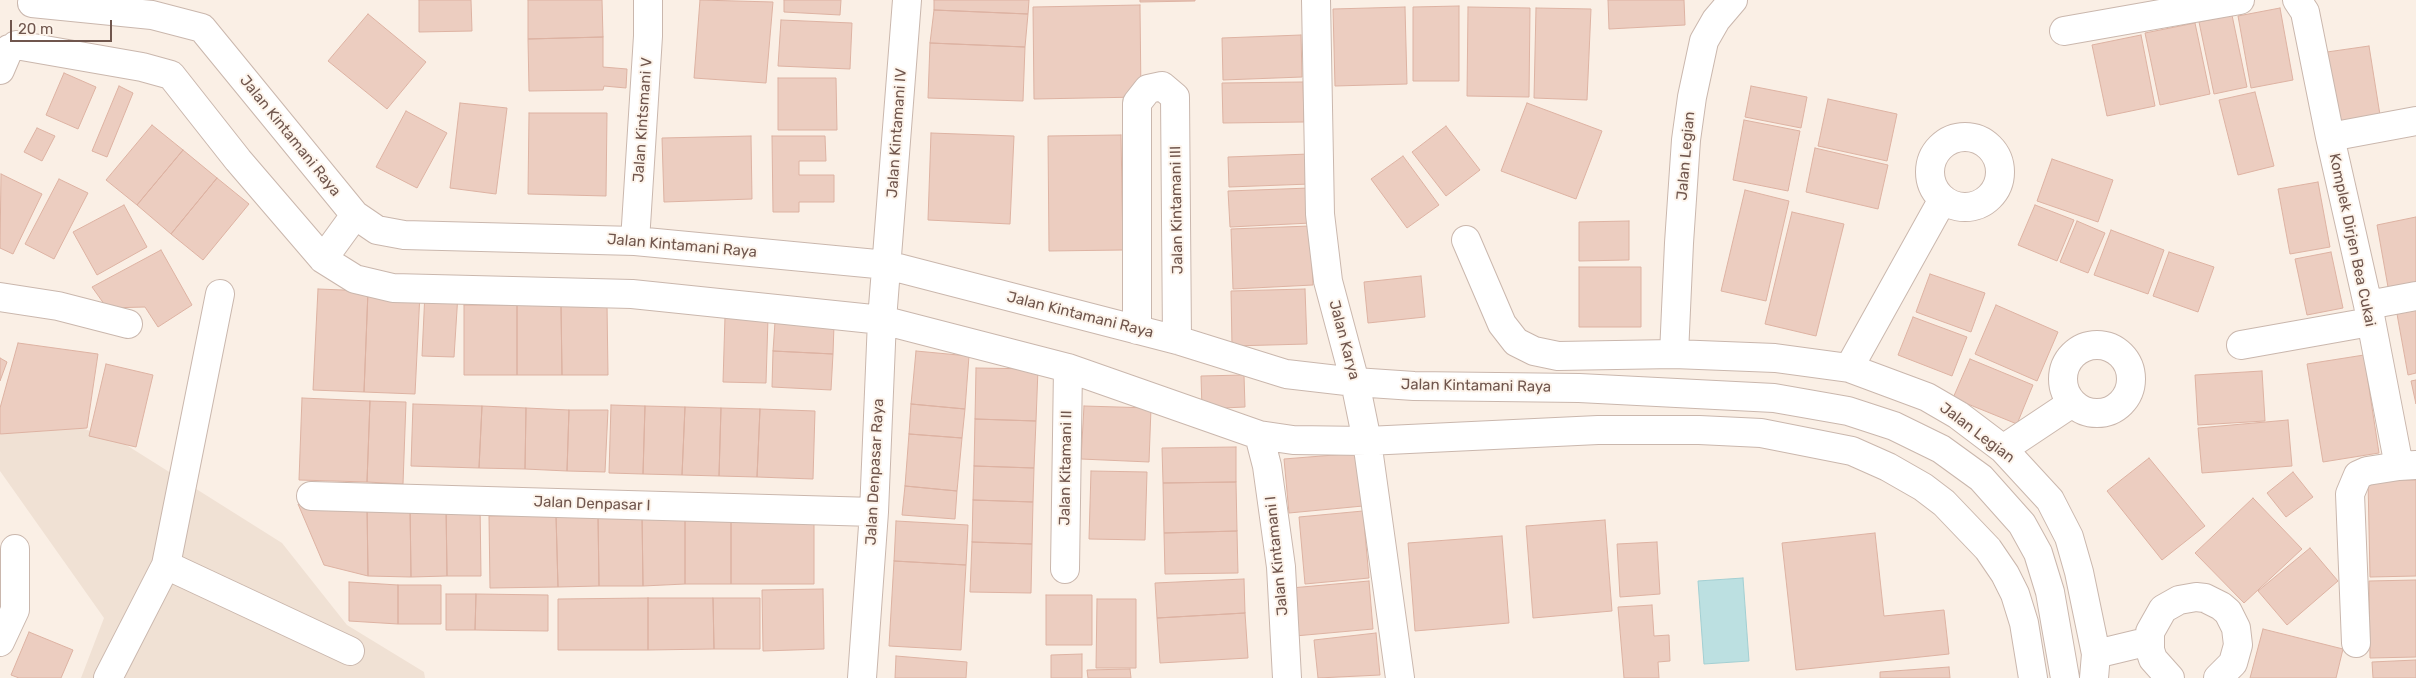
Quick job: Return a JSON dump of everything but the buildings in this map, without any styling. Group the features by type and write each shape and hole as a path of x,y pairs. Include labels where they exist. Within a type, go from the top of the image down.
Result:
{"street":[{"name":"Jalan Kintsmani V","path":"635,241 648,36 648,0"},
{"name":"Jalan Kintamani IV","path":"887,265 907,0"},
{"name":"Jalan Karya","path":"1316,0 1320,214 1328,281 1355,382 1367,441 1400,678"},
{"name":"Jalan Legian","path":"1674,354 1679,234 1686,140 1692,97 1704,41 1716,20 1733,0"},
{"path":"2064,31 2240,0"},
{"name":"Komplek Dirjen Bea Cukai","path":"2297,0 2305,12 2369,314 2408,466"},
{"name":"Jalan Kintamani Raya","path":"31,2 152,15 202,28 355,215 377,230 404,235 635,241 887,265 1177,340 1286,374 1355,382 1414,386 1579,388 1774,398 1848,411 1894,426 1941,449 1981,478 2022,524 2038,553 2050,592 2065,678"},
{"path":"6,54 26,37 32,27 34,15 31,2"},
{"path":"6,54 142,67 171,75 238,160 323,259 355,279 393,288 632,294 882,320 1068,368 1259,435 1292,440 1367,441 1598,430 1699,430 1761,433 1852,451 1888,467 1944,503 1988,549 2006,574 2015,594 2024,623 2033,678"},
{"name":"Jalan Kintamani III","path":"1137,330 1137,104 1148,89 1162,86 1175,97 1177,340"},
{"path":"2330,137 2416,121"},
{"path":"1849,368 1942,200"},
{"path":"323,259 355,215"},
{"name":"Jalan Legian","path":"1466,240 1502,324 1516,342 1534,351 1558,356 1674,354 1774,358 1849,368 1927,397 1958,415 2003,449 2050,500 2069,537 2079,572 2095,666 2150,641"},
{"name":"Jalan Denpasar Raya","path":"862,678 874,512 882,320 887,265"},
{"path":"108,678 166,565 220,294"},
{"path":"2241,346 2369,314 2416,296"},
{"path":"0,297 58,306 128,324"},
{"name":"Jalan Kitamani II","path":"1064,569 1068,368"},
{"path":"2003,449 2072,404"},
{"name":"Jalan Kintamani I","path":"1259,435 1267,466 1280,567 1287,678"},
{"path":"2356,643 2350,494 2358,475 2367,471 2408,466"},
{"name":"Jalan Denpasar I","path":"311,496 874,512"},
{"path":"0,642 15,610 15,549"},
{"path":"166,565 350,651"},
{"path":"2170,678 2153,658 2150,632 2158,616 2170,604 2187,597 2205,598 2228,612 2238,636 2233,662 2218,678"}],"shaded area":[{"path":"37,413 120,441 282,543 347,625 424,672 425,678 81,678 104,618 0,471 0,435"}],"water":[{"path":"1743,578 1749,661 1704,664 1698,581"}]}
